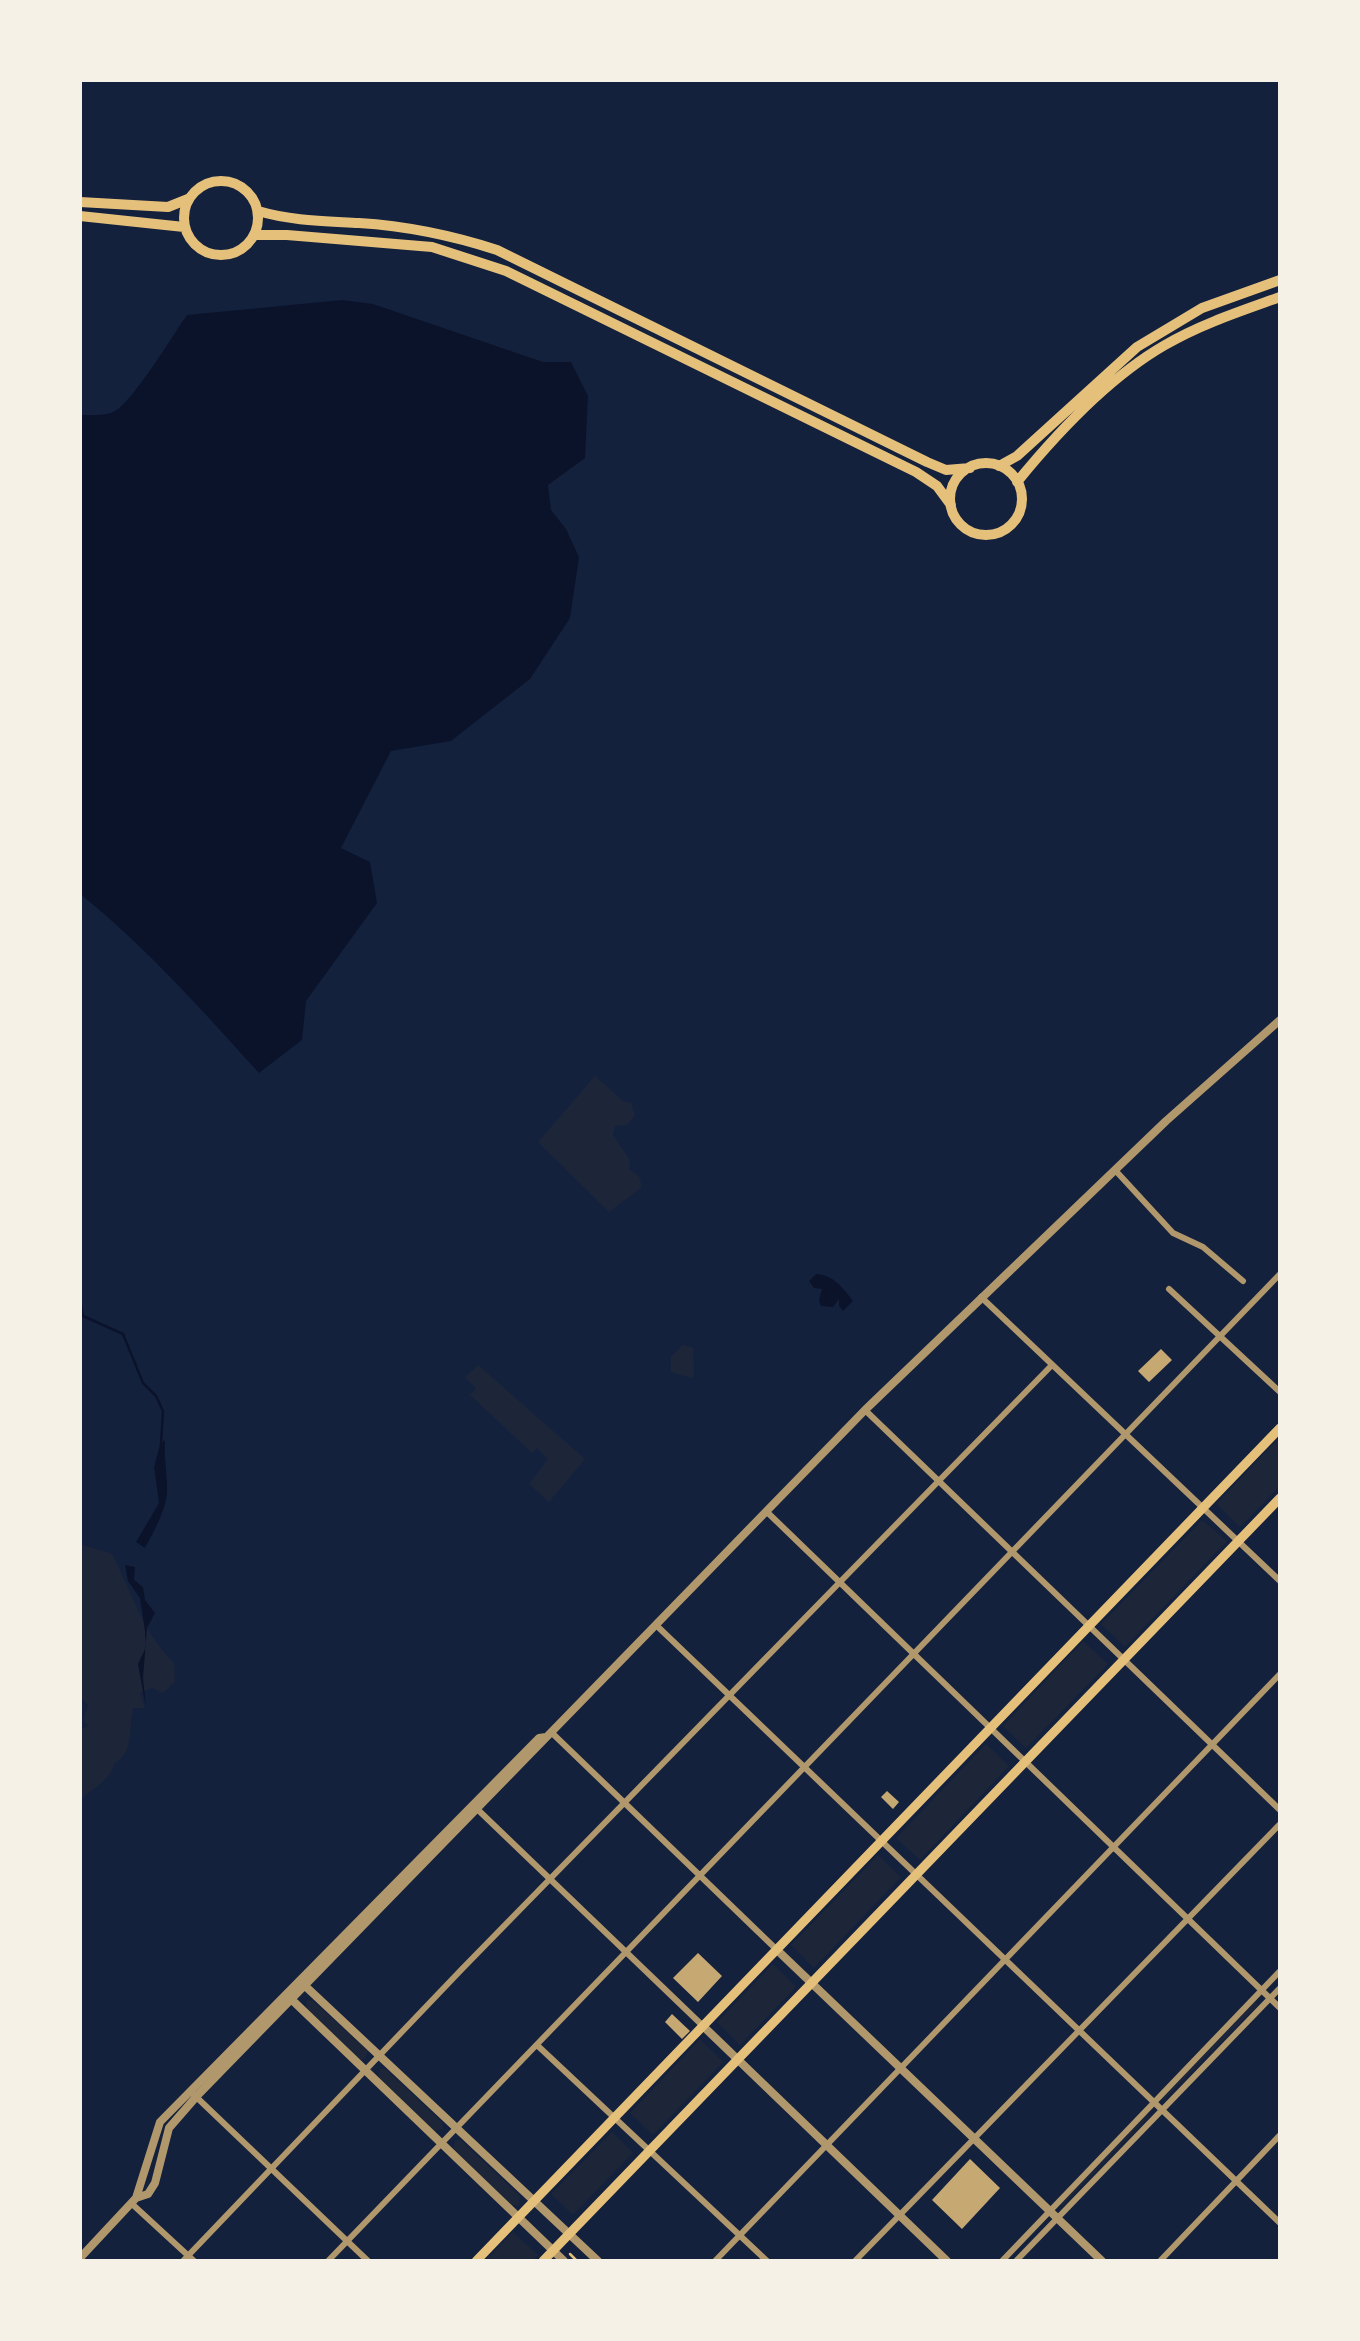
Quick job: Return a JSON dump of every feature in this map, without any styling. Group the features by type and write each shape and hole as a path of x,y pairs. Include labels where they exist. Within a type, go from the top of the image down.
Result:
{"highway":[{"path":"80,202 168,207 188,199 204,184 226,180 247,191 258,211 254,235 235,252 222,255 198,248 184,227 188,199"},
{"path":"254,235 432,247 506,271 916,472 937,486 961,525 970,532 992,535 1003,531 1018,515 1022,493 1018,482 999,466 979,464 946,470 927,462 497,250 444,233 289,220 258,211"},
{"path":"80,216 184,227"},
{"path":"999,466 1017,456 1136,346 1202,308 1280,280"},
{"path":"1018,482 1043,450 1120,377 1164,345 1212,322 1280,298"},
{"path":"951,505 954,484 970,468"}],"main road":[{"path":"476,2261 1280,1428"},
{"path":"543,2261 1280,1498"}],"street":[{"path":"134,2200 160,2122 193,2094 544,1743 709,1569 980,1296 1280,1020"},
{"path":"1115,1170 1173,1233 1204,1246 1243,1281"},
{"path":"328,2261 1280,1274"},
{"path":"1169,1288 1280,1392"},
{"path":"980,1296 1280,1581"},
{"path":"134,2200 188,2259 462,1969 1052,1364"},
{"path":"865,1410 1280,1810"},
{"path":"766,1511 1280,2008"},
{"path":"656,1625 1280,2223"},
{"path":"715,2261 1280,1674"},
{"path":"549,1734 1102,2261"},
{"path":"475,1808 947,2261"},
{"path":"855,2261 1280,1824"},
{"path":"1002,2261 1280,1971"},
{"path":"302,1983 598,2261"},
{"path":"1016,2261 1280,1988"},
{"path":"288,1997 564,2261"},
{"path":"538,2046 767,2261"},
{"path":"193,2094 368,2261"},
{"path":"80,2258 134,2200 148,2194 155,2182 169,2128 193,2094"},
{"path":"1160,2261 1280,2135"}],"shaded area":[{"path":"342,300 373,304 543,362 571,362 588,396 585,458 548,485 551,510 566,529 579,557 570,618 530,679 451,741 391,751 341,848 370,862 377,903 306,1001 302,1040 259,1073 151,957 80,894 80,415 105,414 121,407 187,315"},
{"path":"595,1076 623,1101 631,1103 635,1115 627,1125 615,1126 613,1135 642,1187 609,1212 538,1142"},
{"path":"816,1274 833,1280 853,1301 843,1311 839,1299 833,1307 821,1306 822,1289 814,1288 809,1281"},
{"path":"683,1345 693,1348 692,1378 671,1372 671,1357"},
{"path":"478,1365 585,1459 549,1502 529,1484 548,1459 537,1448 532,1453 470,1395 476,1388 465,1378"},
{"path":"1280,1437 1280,1486 1240,1527 1216,1504"},
{"path":"165,1440 167,1495 145,1548 136,1542 159,1503 154,1467 160,1444"},
{"path":"1202,1520 1227,1541 1125,1647 1101,1624"},
{"path":"80,1544 112,1554 146,1625 174,1663 175,1682 163,1693 152,1688 140,1693 145,1708 133,1708 126,1752 105,1779 80,1800 80,1730 88,1726 83,1720 88,1705 80,1697"},
{"path":"125,1565 135,1567 134,1580 143,1587 145,1600 155,1613 147,1628 146,1643 140,1598 128,1581"},
{"path":"1083,1641 1108,1664 1026,1748 1003,1726"},
{"path":"145,1648 143,1678 146,1708 138,1664"},
{"path":"986,1744 1009,1766 920,1860 896,1838"},
{"path":"878,1855 901,1877 814,1968 791,1945"},
{"path":"773,1964 796,1987 740,2045 717,2022"},
{"path":"307,2000 313,2001 368,2051 365,2059 359,2060 306,2009"},
{"path":"1255,2002 1258,2005 1163,2101 1163,2098"},
{"path":"700,2039 723,2062 653,2135 630,2113"},
{"path":"380,2069 386,2069 442,2122 443,2129 434,2131 378,2078"},
{"path":"1147,2114 1150,2116 1062,2206 1061,2204"},
{"path":"612,2132 633,2153 573,2215 551,2194"},
{"path":"455,2140 461,2140 520,2196 519,2206 512,2205 453,2149"},
{"path":"513,2232 538,2255 532,2261 485,2261"}],"building":[{"path":"1161,1349 1172,1360 1149,1382 1138,1371"},
{"path":"887,1791 899,1802 893,1809 881,1797"},
{"path":"698,1953 722,1976 698,2002 673,1978"},
{"path":"672,2014 690,2031 682,2039 665,2022"},
{"path":"970,2159 1000,2188 962,2229 932,2200"}],"waterway":[{"path":"80,1300 83,1316 123,1334 143,1383 156,1396 163,1411 161,1444"}]}
